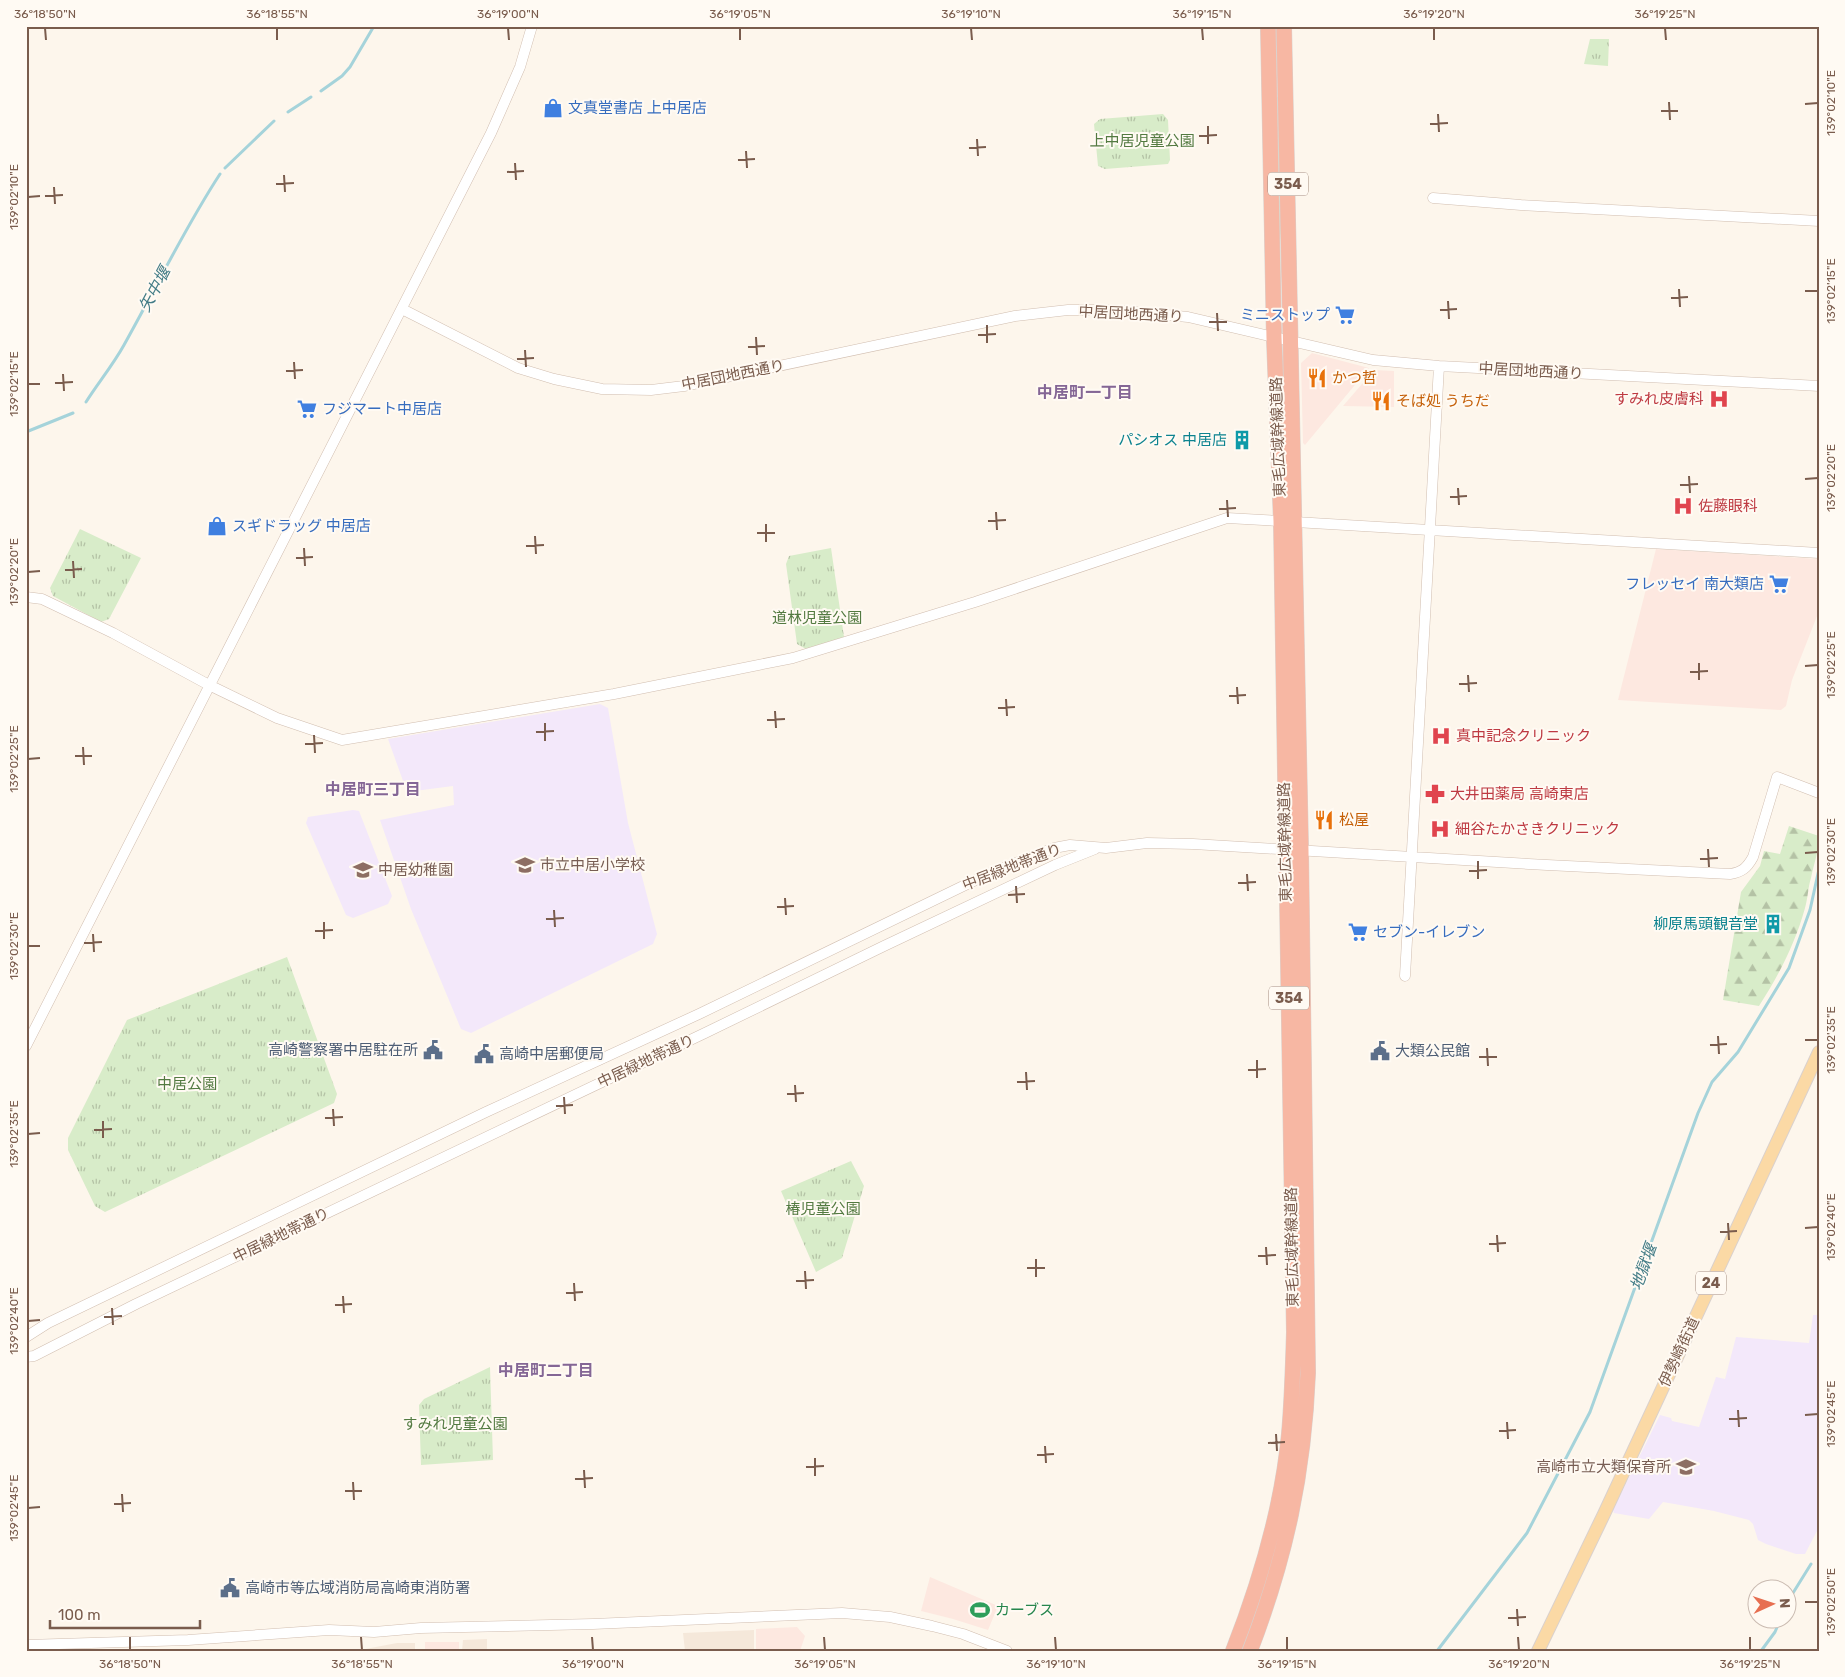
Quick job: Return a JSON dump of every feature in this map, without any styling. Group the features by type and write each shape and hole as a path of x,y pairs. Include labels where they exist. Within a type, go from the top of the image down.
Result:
{"highway":[{"name":"東毛広域幹線道路","path":"1250,1651 1285,1546 1296,1493 1306,1415 1309,1332 1302,851 1297,689 1288,522 1274,338 1268,26"},
{"name":"東毛広域幹線道路","path":"1233,1651 1254,1592 1269,1541 1281,1489 1289,1436 1294,1332 1285,849 1291,342 1284,26"}],"main road":[{"name":"伊勢崎街道","path":"1538,1651 1604,1514 1819,1052"}],"street":[{"path":"26,1046 497,121 520,67 532,26"},
{"path":"1433,198 1521,205 1819,221"},
{"name":"中居団地西通り","path":"402,310 518,368 554,379 602,389 651,390 684,386 1015,316 1068,310 1113,310 1188,317 1373,360 1439,366 1819,386"},
{"path":"1405,976 1439,366"},
{"path":"26,597 42,598 113,633 209,685 277,718 342,740 614,694 793,658 975,602 1227,518 1819,553"},
{"path":"1096,848 1147,843 1193,844 1412,858 1720,873 1740,872 1747,867 1753,858 1777,777 1819,793"},
{"name":"中居緑地帯通り","path":"26,1336 48,1323 477,1116 699,1014 988,874 1054,848 1070,845 1096,848"},
{"name":"中居緑地帯通り","path":"26,1357 34,1356 136,1304 884,946 1055,865 1096,848"},
{"path":"26,1645 188,1640 329,1630 374,1632 421,1628 594,1624 842,1613 890,1617 932,1626 963,1634 1006,1651"}],"shaded area":[{"path":"1312,353 1369,368 1305,445 1303,443 1301,363"},
{"path":"1374,370 1394,371 1394,407 1343,406"},
{"path":"1656,549 1819,559 1819,611 1792,680 1786,706 1781,710 1618,700"},
{"path":"600,704 608,708 628,823 657,934 653,944 471,1033 461,1029 411,909 380,820 454,805 453,786 407,792 388,739"},
{"path":"353,810 359,811 392,896 388,904 353,918 346,915 306,823 308,817"},
{"path":"1813,1315 1819,1315 1819,1527 1805,1554 1796,1554 1766,1544 1758,1540 1753,1524 1749,1520 1714,1511 1663,1502 1649,1519 1614,1513 1613,1510 1660,1415 1671,1418 1672,1421 1699,1427 1716,1377 1725,1379 1736,1337 1809,1343"},
{"path":"930,1577 998,1606 988,1630 921,1611"},
{"path":"797,1627 805,1636 800,1651 756,1651 756,1629"},
{"path":"754,1630 754,1651 685,1651 683,1633"},
{"path":"487,1639 487,1651 462,1651 463,1640"},
{"path":"425,1642 459,1642 459,1651 425,1651"},
{"path":"397,1643 415,1643 415,1651 355,1651"}],"green space":[{"path":"1590,39 1609,39 1608,66 1584,64"},
{"path":"1275,97 1281,97 1284,196 1280,242 1281,315"},
{"name":"上中居児童公園","path":"1163,114 1168,120 1170,160 1168,164 1105,169 1098,166 1094,124 1100,119"},
{"path":"80,529 141,558 109,619 101,622 53,596 50,588"},
{"name":"道林児童公園","path":"831,548 844,637 806,649 797,644 786,564 789,556"},
{"path":"1789,826 1819,836 1801,921 1780,971 1759,1006 1723,1000 1741,892 1760,866 1764,851 1780,854"},
{"name":"中居公園","path":"287,957 337,1094 334,1103 105,1212 95,1206 68,1150 68,1138 127,1020"},
{"name":"椿児童公園","path":"851,1161 864,1186 842,1258 816,1272 781,1191"},
{"name":"すみれ児童公園","path":"490,1367 493,1460 421,1465 419,1405 424,1399"}],"waterway":[{"name":"矢中堰","path":"321,91 342,76 350,67 374,26"},
{"name":"矢中堰","path":"288,112 311,97"},
{"name":"矢中堰","path":"225,168 274,121"},
{"name":"矢中堰","path":"86,402 120,352 182,237 220,174"},
{"name":"矢中堰","path":"26,432 73,413"},
{"name":"地獄堰","path":"1437,1651 1527,1533 1590,1412 1698,1113 1712,1082 1738,1052 1789,968 1810,910 1819,869"},
{"path":"1798,1585 1811,1564"},
{"path":"1761,1651 1776,1630"}],"place":[{"name":"文真堂書店 上中居店","path":"553,108"},
{"name":"ミニストップ","path":"1345,315"},
{"name":"かつ哲","path":"1317,378"},
{"name":"すみれ皮膚科","path":"1719,399"},
{"name":"そば処 うちだ","path":"1381,401"},
{"name":"フジマート中居店","path":"307,409"},
{"name":"パシオス 中居店","path":"1242,440"},
{"name":"佐藤眼科","path":"1683,506"},
{"name":"スギドラッグ 中居店","path":"217,526"},
{"name":"フレッセイ 南大類店","path":"1779,584"},
{"name":"真中記念クリニック","path":"1441,736"},
{"name":"大井田薬局 高崎東店","path":"1435,794"},
{"name":"松屋","path":"1324,820"},
{"name":"細谷たかさきクリニック","path":"1440,829"},
{"name":"市立中居小学校","path":"525,865"},
{"name":"中居幼稚園","path":"363,870"},
{"name":"柳原馬頭観音堂","path":"1773,924"},
{"name":"セブン-イレブン","path":"1358,932"},
{"name":"高崎警察署中居駐在所","path":"433,1050"},
{"name":"大類公民館","path":"1380,1051"},
{"name":"高崎中居郵便局","path":"484,1054"},
{"name":"高崎市立大類保育所","path":"1686,1467"},
{"name":"高崎市等広域消防局高崎東消防署","path":"230,1588"},
{"name":"カーブス","path":"980,1610"}],"district":[{"name":"中居町一丁目","path":"1085,392"},
{"name":"中居町三丁目","path":"373,789"},
{"name":"中居町二丁目","path":"546,1370"}]}
